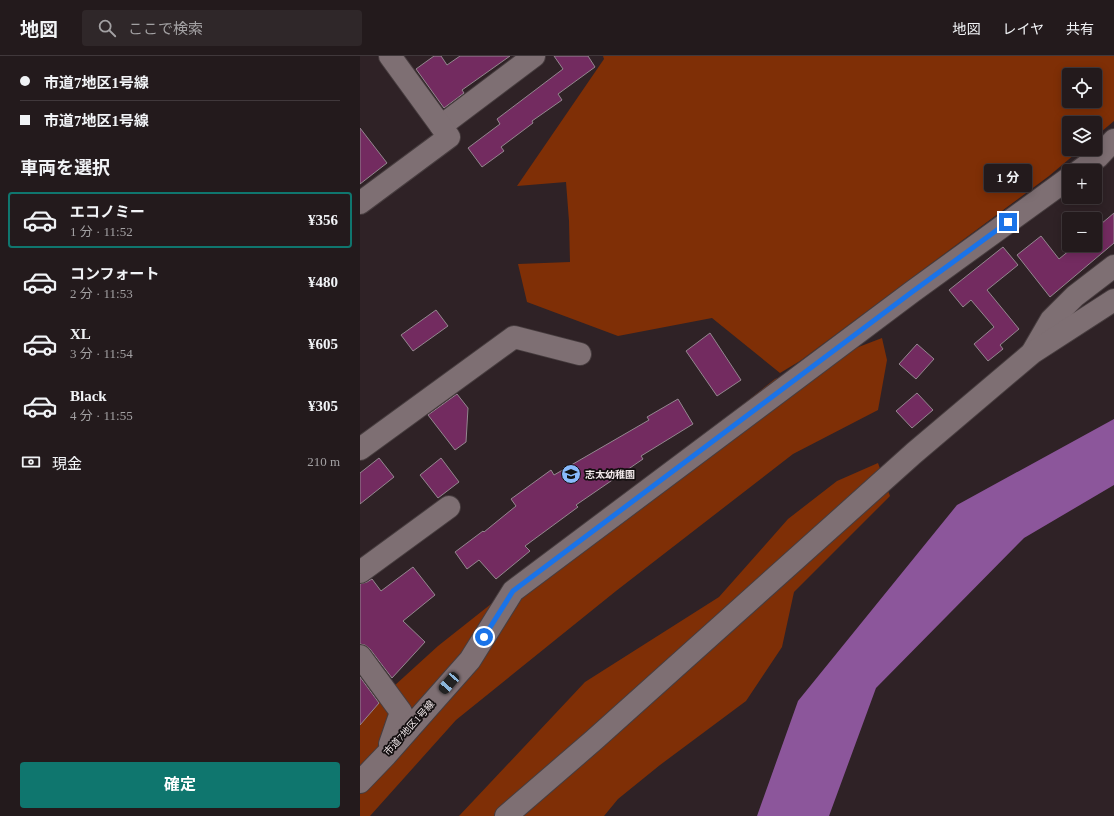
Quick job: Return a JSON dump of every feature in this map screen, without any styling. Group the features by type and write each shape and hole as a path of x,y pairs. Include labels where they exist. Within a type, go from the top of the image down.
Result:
{"street":[{"path":"360,204 449,137 390,56"},
{"path":"441,126 534,56"},
{"path":"1088,164 1098,157 1114,140"},
{"name":"市道7地区1号線","path":"360,782 386,755 470,660 513,591 912,292 1062,183"},
{"path":"1032,353 1051,320 1075,296 1114,266"},
{"path":"506,816 594,740 914,453 1032,353 1114,300"},
{"path":"360,449 514,337 580,354"},
{"path":"360,572 449,507"},
{"path":"360,656 401,712 386,755"}],"shaded area":[{"path":"603,56 1114,56 1114,121 1102,131 1102,116 1062,116 1062,156 1073,156 1049,176 800,361 780,373 712,318 618,336 527,302 518,264 570,262 566,182 517,186 604,59"},
{"path":"882,338 887,360 878,410 793,454 616,591 456,720 370,816 360,816 360,717 438,646 775,379"},
{"path":"1114,419 1114,485 1024,538 876,688 829,816 757,816 798,701 957,505"},
{"path":"878,463 890,496 794,592 782,647 746,701 660,765 618,799 604,816 459,816 585,682 719,597 788,519 837,481"}],"building":[{"path":"434,56 441,56 447,65 460,56 510,56 462,90 464,93 444,108 416,69"},
{"path":"554,56 588,56 595,67 558,94 562,100 532,121 533,123 501,147 504,151 482,167 468,148 500,124 497,119 563,69"},
{"path":"360,128 387,163 360,184"},
{"path":"1114,213 1114,243 1050,297 1017,255 1041,236 1059,259 1068,252 1102,252 1102,223"},
{"path":"1003,247 1018,265 987,290 1019,329 1000,345 1003,349 988,361 974,344 994,327 971,300 963,307 949,290"},
{"path":"436,310 448,326 413,351 401,335"},
{"path":"710,333 741,380 717,396 686,351"},
{"path":"917,344 934,359 916,379 899,364"},
{"path":"917,393 933,410 912,428 896,411"},
{"path":"457,394 468,408 466,442 455,450 428,415"},
{"path":"678,399 693,424 641,456 643,459 576,505 578,507 525,546 530,551 496,579 479,560 467,569 455,552 483,531 484,532 516,506 511,499 551,470 554,475 649,420 647,417"},
{"path":"379,458 394,477 360,504 360,473"},
{"path":"441,458 459,482 438,498 420,475"},
{"path":"413,567 435,595 403,621 425,642 392,678 370,649 365,645 360,644 360,584 372,579 381,591"},
{"path":"360,677 379,703 360,725"}],"place":[{"name":"志太幼稚園","path":"571,474"}],"route":[{"path":"484,637 513,591 912,292 1008,222"}]}
